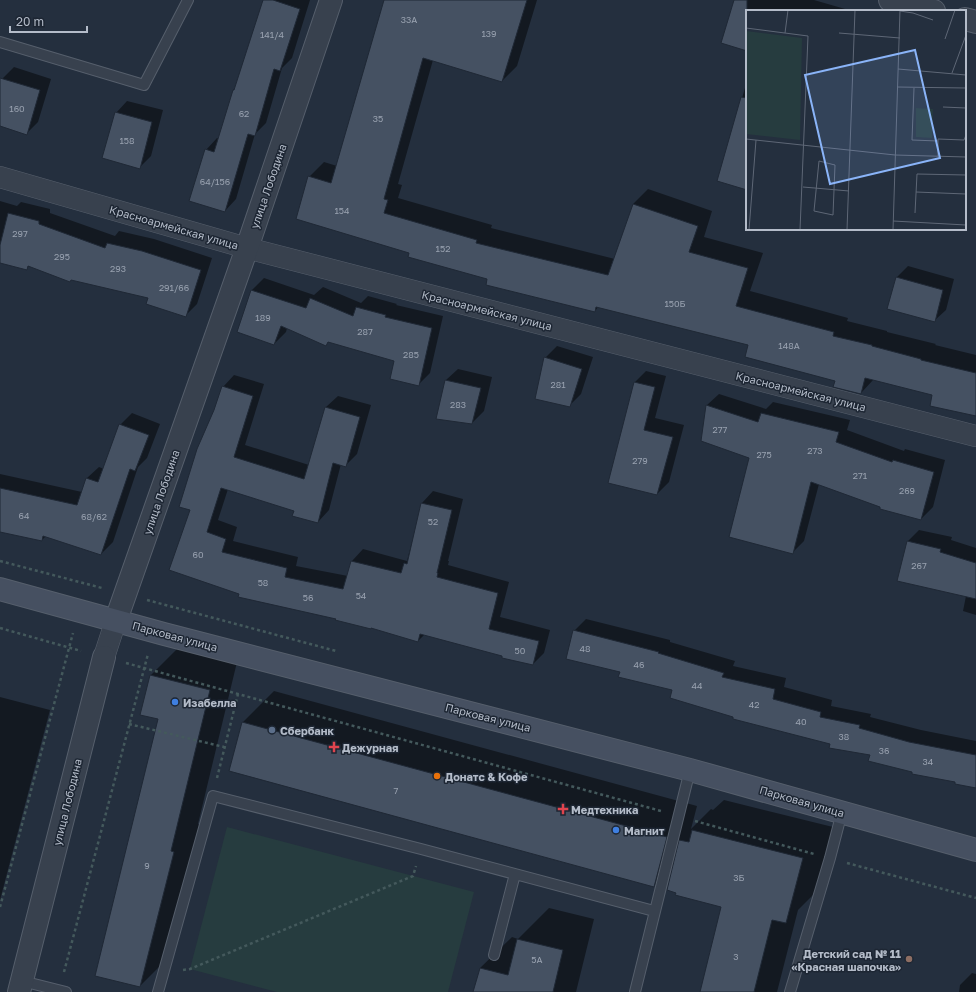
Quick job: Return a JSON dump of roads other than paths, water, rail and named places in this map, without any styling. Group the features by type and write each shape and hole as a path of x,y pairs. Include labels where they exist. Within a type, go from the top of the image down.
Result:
{"main road":[{"name":"Парковая улица","path":"0,589 690,770 976,850"}],"street":[{"name":"улица Лободина","path":"20,987 104,657 247,248 331,0"},
{"path":"890,0 930,10"},
{"path":"966,19 976,22"},
{"name":"Красноармейская улица","path":"0,177 247,248 976,436"}],"lane":[{"path":"0,42 144,84 188,0"},
{"path":"635,992 690,770"},
{"path":"158,992 213,796 421,849 654,911"},
{"path":"790,992 830,858 842,812"},
{"path":"494,955 515,874"},
{"path":"20,987 62,991"}],"place":[{"name":"Изабелла","path":"175,702"},
{"name":"Сбербанк","path":"272,730"},
{"name":"Дежурная","path":"334,747"},
{"name":"Донатс & Кофе","path":"437,776"},
{"name":"Медтехника","path":"563,809"},
{"name":"Магнит","path":"616,830"},
{"name":"Детский сад № 11 «Красная шапочка»","path":"909,959"}]}
